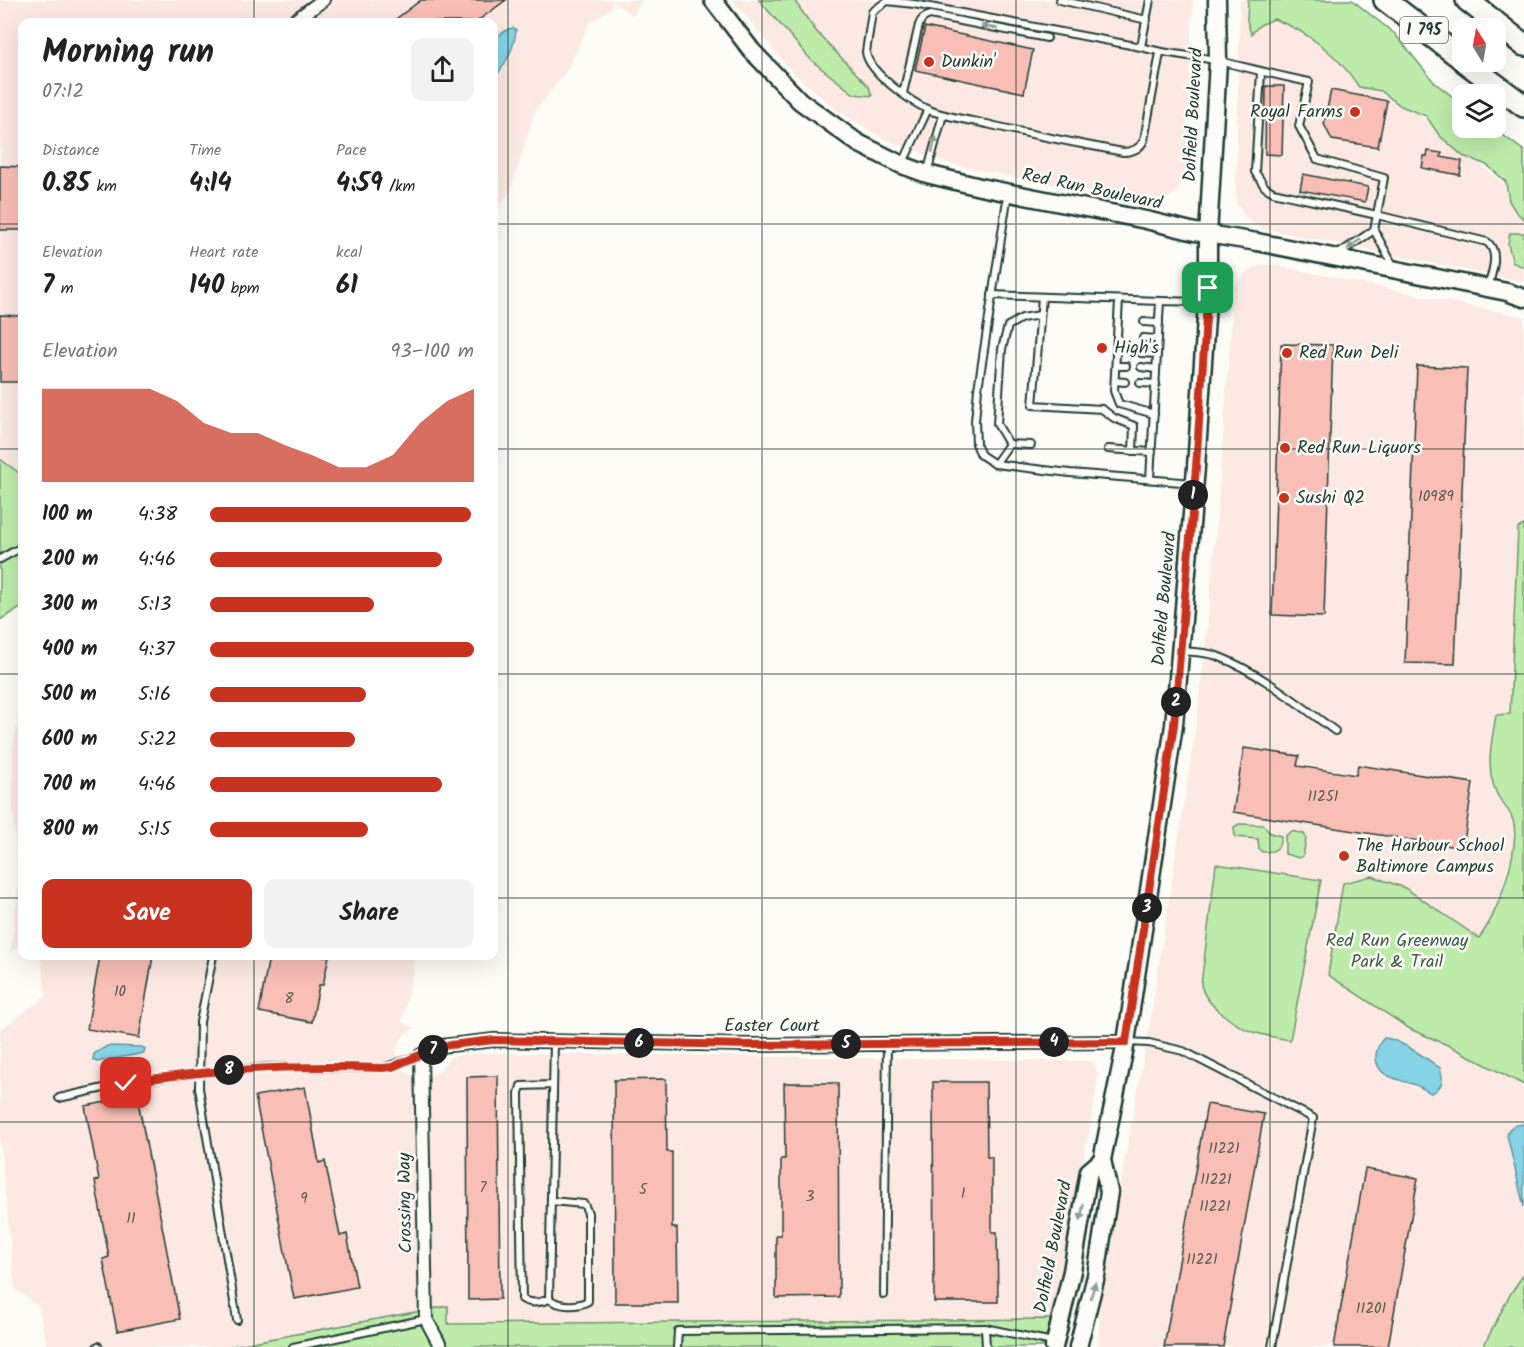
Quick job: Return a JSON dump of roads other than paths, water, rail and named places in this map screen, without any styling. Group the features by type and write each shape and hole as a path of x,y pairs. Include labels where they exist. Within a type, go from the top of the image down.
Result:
{"highway":[{"name":"I 795","path":"1385,0 1452,51"},
{"name":"I 795","path":"1467,0 1524,45"},
{"name":"I 795","path":"1480,72 1524,106"}],"main road":[{"name":"Red Run Boulevard","path":"713,0 752,51 800,101 858,143 902,165 927,174 1208,235 1333,257 1507,292 1524,298"},
{"name":"Dolfield Boulevard","path":"1078,1347 1096,1276 1108,1192 1102,1160 1126,1042 1174,725 1207,302 1208,235 1218,61 1217,0"},
{"name":"Dolfield Boulevard","path":"1055,1345 1089,1172 1102,1160"}],"street":[{"path":"298,18 323,0"},
{"name":"Easter Court","path":"421,1055 454,1043 494,1040 751,1045 1126,1042"},
{"name":"Crossing Way","path":"421,1055 426,1319 441,1347"}],"lane":[{"path":"1060,0 1147,20"},
{"path":"1141,47 1150,0"},
{"path":"1160,52 1144,140 1141,146 1131,152 1027,134 943,115 928,109 903,93 874,69 866,58 872,12 887,1 919,4 1160,52 1218,61 1309,82 1299,126 1317,159 1384,178 1374,230 1395,270"},
{"path":"903,93 919,25 925,16 930,15 1047,38"},
{"path":"1261,72 1256,172 1265,187 1273,192 1487,242 1492,246 1494,252 1488,290"},
{"path":"902,165 928,109"},
{"path":"927,174 943,115"},
{"path":"1008,192 975,421 976,444 981,455 995,464 1070,473 1194,483"},
{"path":"1333,257 1374,230"},
{"path":"992,295 1207,302"},
{"path":"1042,297 1033,405 1102,409 1114,418 1134,426 1133,451"},
{"path":"1119,300 1114,392 1119,404 1154,414"},
{"path":"1150,479 1160,301"},
{"path":"1010,444 997,424 1002,349 1008,326 1022,318 1040,315"},
{"path":"1118,321 1128,321"},
{"path":"1144,322 1159,323"},
{"path":"1117,337 1127,337"},
{"path":"1143,338 1158,339"},
{"path":"1116,352 1126,353"},
{"path":"1141,354 1157,354"},
{"path":"1116,366 1126,366"},
{"path":"1141,368 1156,369"},
{"path":"1115,381 1125,382"},
{"path":"1140,383 1156,384"},
{"path":"995,464 1010,444"},
{"path":"1010,444 1030,445"},
{"path":"1108,449 1152,452"},
{"path":"0,559 18,549"},
{"path":"1180,651 1207,654 1233,663 1277,688 1335,731"},
{"path":"212,960 200,1022 199,1088 237,1320"},
{"path":"549,1299 554,1041"},
{"path":"1126,1042 1149,1043 1183,1051 1313,1118 1272,1347"},
{"path":"884,1295 887,1044"},
{"path":"59,1098 126,1083 198,1073 269,1067 383,1068 421,1055"},
{"path":"549,1299 543,1302 527,1302 522,1299 519,1093 521,1086 553,1085"},
{"path":"549,1299 557,1305 582,1304 588,1301 588,1213 584,1204 551,1201"},
{"path":"293,1347 426,1319"},
{"path":"986,1328 986,1347"},
{"path":"677,1347 678,1331 986,1328 1055,1345"}],"water":[{"path":"508,29 516,30 515,37 506,62 498,73 498,36"},
{"path":"1384,1038 1405,1046 1440,1068 1442,1080 1438,1089 1431,1093 1383,1073 1379,1068 1376,1055"},
{"path":"107,1046 145,1049 144,1053 97,1062 93,1060 94,1054"},
{"path":"1524,1124 1524,1207 1507,1135 1511,1128"}],"place":[{"name":"Dunkin'","path":"929,62"},
{"name":"Royal Farms","path":"1355,112"},
{"name":"High's","path":"1102,348"},
{"name":"Red Run Deli","path":"1287,353"},
{"name":"Red Run Liquors","path":"1285,448"},
{"name":"Sushi Q2","path":"1284,498"},
{"name":"The Harbour School Baltimore Campus","path":"1344,856"}],"park label":[{"name":"Red Run Greenway Park & Trail","path":"1397,951"}]}
